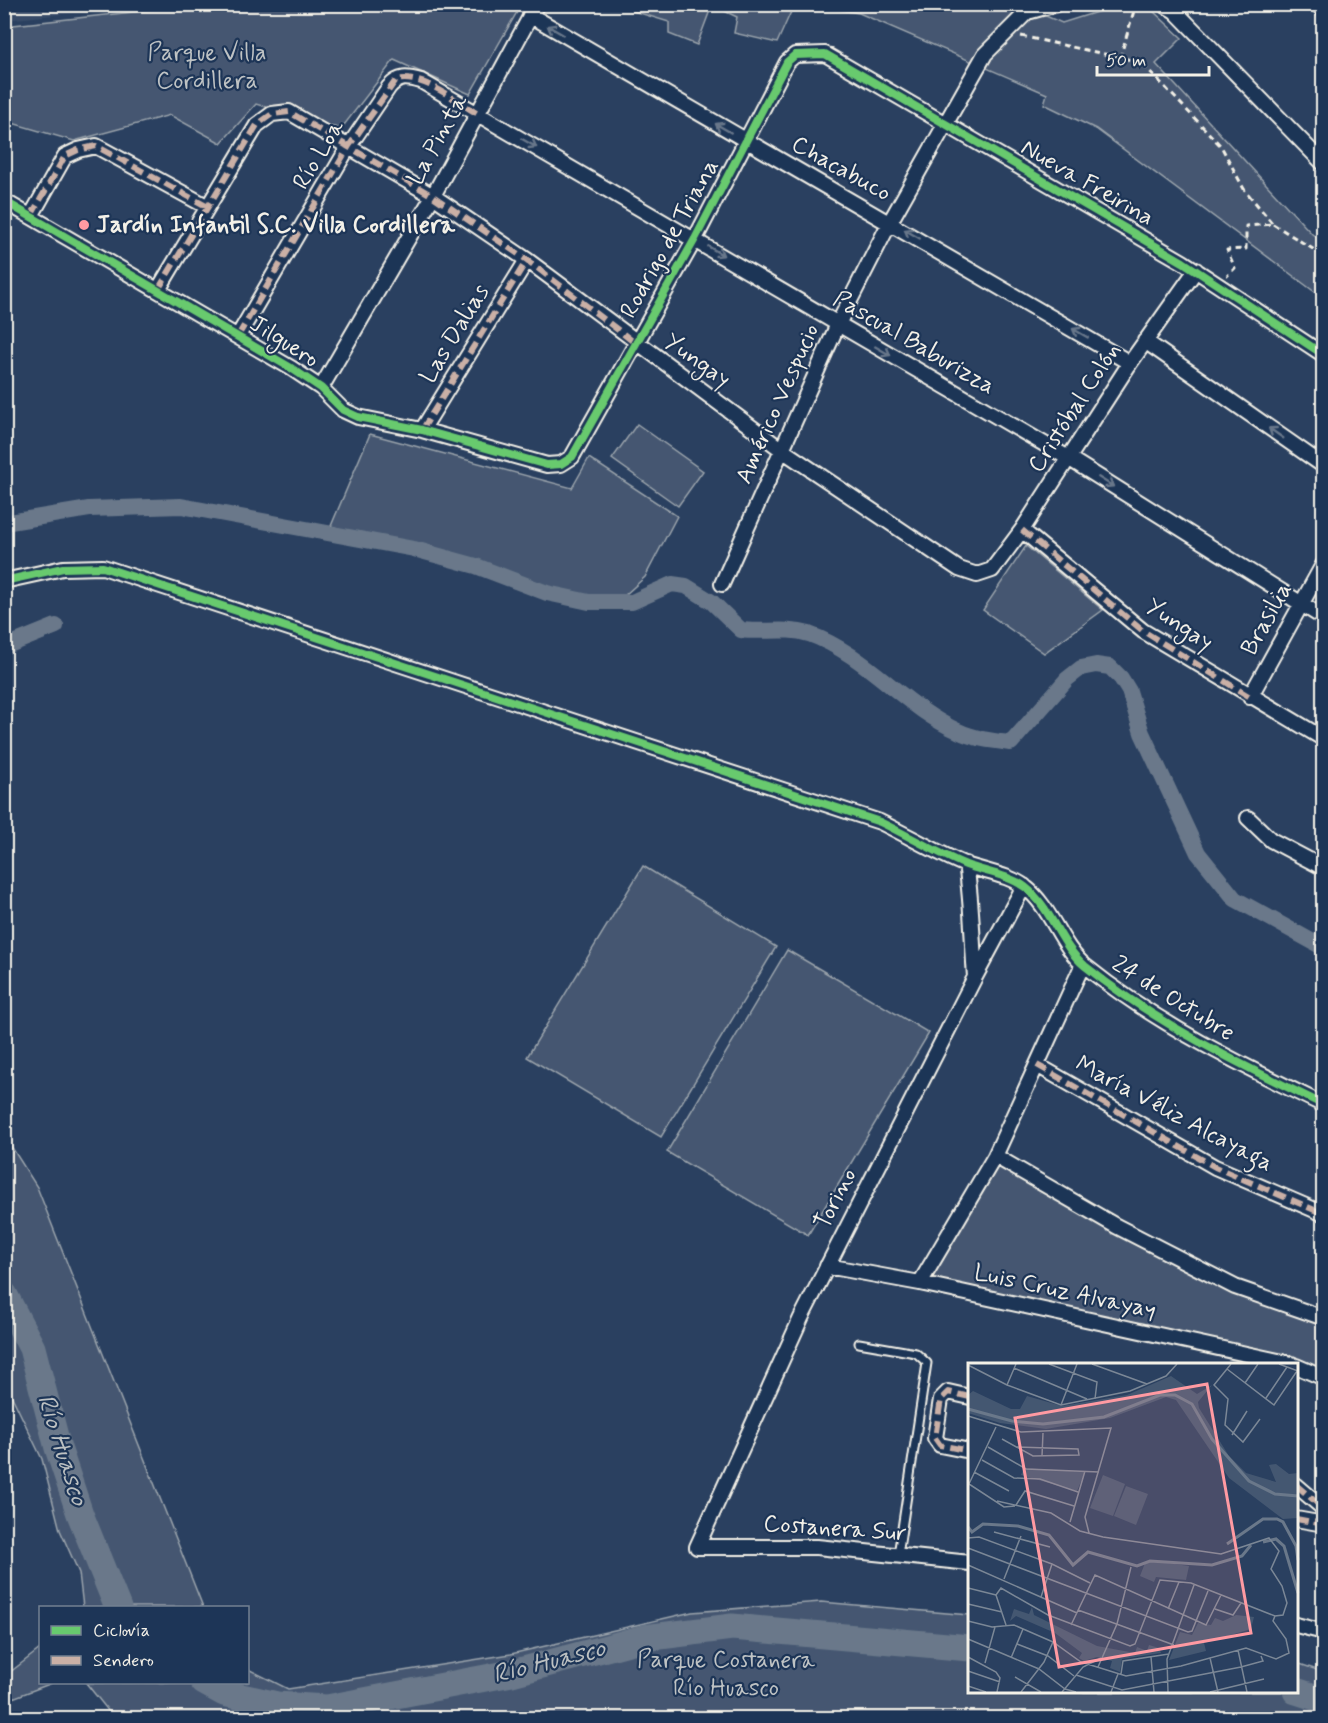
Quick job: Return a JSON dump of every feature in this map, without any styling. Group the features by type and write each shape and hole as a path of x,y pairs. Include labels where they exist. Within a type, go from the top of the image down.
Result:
{"street":[{"path":"1033,8 1056,4"},
{"path":"1163,4 1175,12 1323,164"},
{"path":"1317,4 1323,11"},
{"name":"Américo Vespucio","path":"722,584 838,324 890,222 985,54 1033,8"},
{"name":"La Pinta","path":"321,388 433,196 533,10"},
{"name":"Chacabuco","path":"533,10 746,142 890,222 1130,363"},
{"name":"Rodrigo de Triana","path":"561,464 572,457 695,239 787,62 795,55 825,54"},
{"name":"Nueva Freirina","path":"825,54 1196,270 1323,355"},
{"name":"Río Loa","path":"238,336 350,146 396,80 408,77 421,81 478,114"},
{"name":"Yungay","path":"208,207 257,125 272,114 289,112 433,196 526,260 782,450 959,569 977,574 993,570"},
{"name":"Pascual Baburizza","path":"478,114 1070,459 1323,618"},
{"path":"31,216 65,156 96,146 208,207 158,290"},
{"name":"Jilguero","path":"4,201 238,336 321,388 342,410 358,417 422,430 547,465 561,464"},
{"name":"Las Dalias","path":"422,430 526,260"},
{"name":"Cristóbal Colón","path":"993,570 1070,459 1130,363 1196,270"},
{"path":"1145,341 1323,466"},
{"name":"Yungay","path":"1022,530 1143,631 1323,739"},
{"name":"Brasilia","path":"1250,697 1323,563"},
{"name":"24 de Octubre","path":"4,581 63,568 103,567 880,822 966,864 1024,886 1041,903 1062,940 1083,964 1136,1004 1200,1042 1323,1105"},
{"path":"1248,818 1271,840 1323,868"},
{"path":"966,864 972,905 971,931 975,977"},
{"name":"Torino","path":"697,1547 827,1266 1024,886"},
{"path":"920,1283 995,1156 1083,964"},
{"name":"María Véliz Alcayaga","path":"1037,1065 1215,1167 1323,1214"},
{"path":"995,1156 1116,1226 1235,1287 1323,1318"},
{"name":"Luis Cruz Alvayay","path":"827,1266 920,1283 1283,1363"},
{"path":"1298,1367 1323,1378"},
{"path":"968,1397 948,1392 942,1399 935,1438 940,1445 968,1451"},
{"path":"1298,1487 1323,1509"},
{"path":"1298,1519 1323,1524"},
{"name":"Costanera Sur","path":"697,1547 817,1547 968,1563"},
{"path":"1298,1625 1323,1632"}],"lane":[{"path":"860,1343 916,1353 927,1364 898,1555"}],"path":[{"path":"1120,57 1136,4"},
{"path":"1008,33 1141,62 1221,146 1244,189 1272,224 1323,256"},
{"path":"1217,285 1235,268 1227,250 1246,249 1246,226 1272,224"}],"shaded area":[{"path":"5,4 152,4 152,5 5,20"}],"green space":[{"name":"Parque Villa Cordillera","path":"207,4 521,5 470,94 394,60 341,129 256,104 221,143 170,115 74,141 5,121 4,26"},
{"path":"634,4 794,5 777,43 734,33 737,17 712,5 697,45 669,34 669,22 633,11"},
{"path":"809,5 1020,5 1062,23 1116,6 1153,11 1182,38 1156,64 1312,234 1323,242 1323,298 1096,129 1044,104 1047,94 859,13"},
{"path":"637,424 703,471 678,506 612,459"},
{"path":"370,434 572,488 589,458 677,516 645,577 625,595 565,597 331,526"},
{"path":"1026,546 1103,610 1044,653 983,610"},
{"path":"643,866 776,947 661,1137 527,1057"},
{"path":"787,950 929,1033 808,1235 667,1152"},
{"path":"4,1135 37,1187 203,1606 83,1606 79,1573 60,1530 42,1459 5,1382"},
{"path":"996,1159 1113,1227 1323,1323 1323,1375 1298,1369 1298,1363 1271,1363 923,1282"},
{"name":"Parque Costanera Río Huasco","path":"821,1602 968,1615 968,1693 1298,1693 1298,1663 1323,1672 1323,1718 114,1718 87,1684 249,1684 249,1670 288,1689 511,1654 692,1612"},
{"path":"39,1650 39,1684 49,1684 5,1701 5,1676"}],"waterway":[{"path":"4,523 89,509 181,506 414,549 476,566 547,593 589,602 632,602 672,584 686,586 712,602 741,630 792,631 809,634 849,654 938,721 977,738 1011,743 1067,679 1081,668 1096,665 1110,667 1129,691 1142,733 1198,853 1235,899 1324,948"},
{"path":"4,647 56,626"},
{"name":"Río Huasco","path":"4,1294 32,1348 58,1448 80,1514 117,1606"},
{"name":"Río Huasco","path":"208,1684 224,1693 277,1705 327,1708 512,1673 644,1638 732,1627 968,1648"},
{"name":"Río Huasco","path":"1298,1692 1324,1700"}],"marked path":[{"path":"238,336 349,146 396,80 407,79 428,84 478,114"},
{"path":"158,290 257,125 272,114 289,112 433,196 527,260 635,343"},
{"path":"31,216 65,156 96,146 208,207"},
{"path":"422,430 527,260"},
{"path":"1022,530 1143,631 1250,697"},
{"path":"1037,1065 1215,1167 1324,1214"},
{"path":"968,1397 948,1392 941,1399 935,1438 940,1445 968,1451"},
{"path":"1298,1487 1324,1509"},
{"path":"1298,1519 1324,1524"}],"cycle path":[{"path":"4,201 291,368 321,388 343,410 358,417 422,430 547,465 561,464 572,457 695,239 787,62 795,55 825,54 1183,262 1324,355"},
{"path":"4,581 63,568 103,567 880,822 955,860 1019,883 1042,905 1076,957 1113,987 1141,1007 1200,1042 1324,1105"}],"place":[{"name":"Jardín Infantil S.C. Villa Cordillera","path":"84,225"}]}
